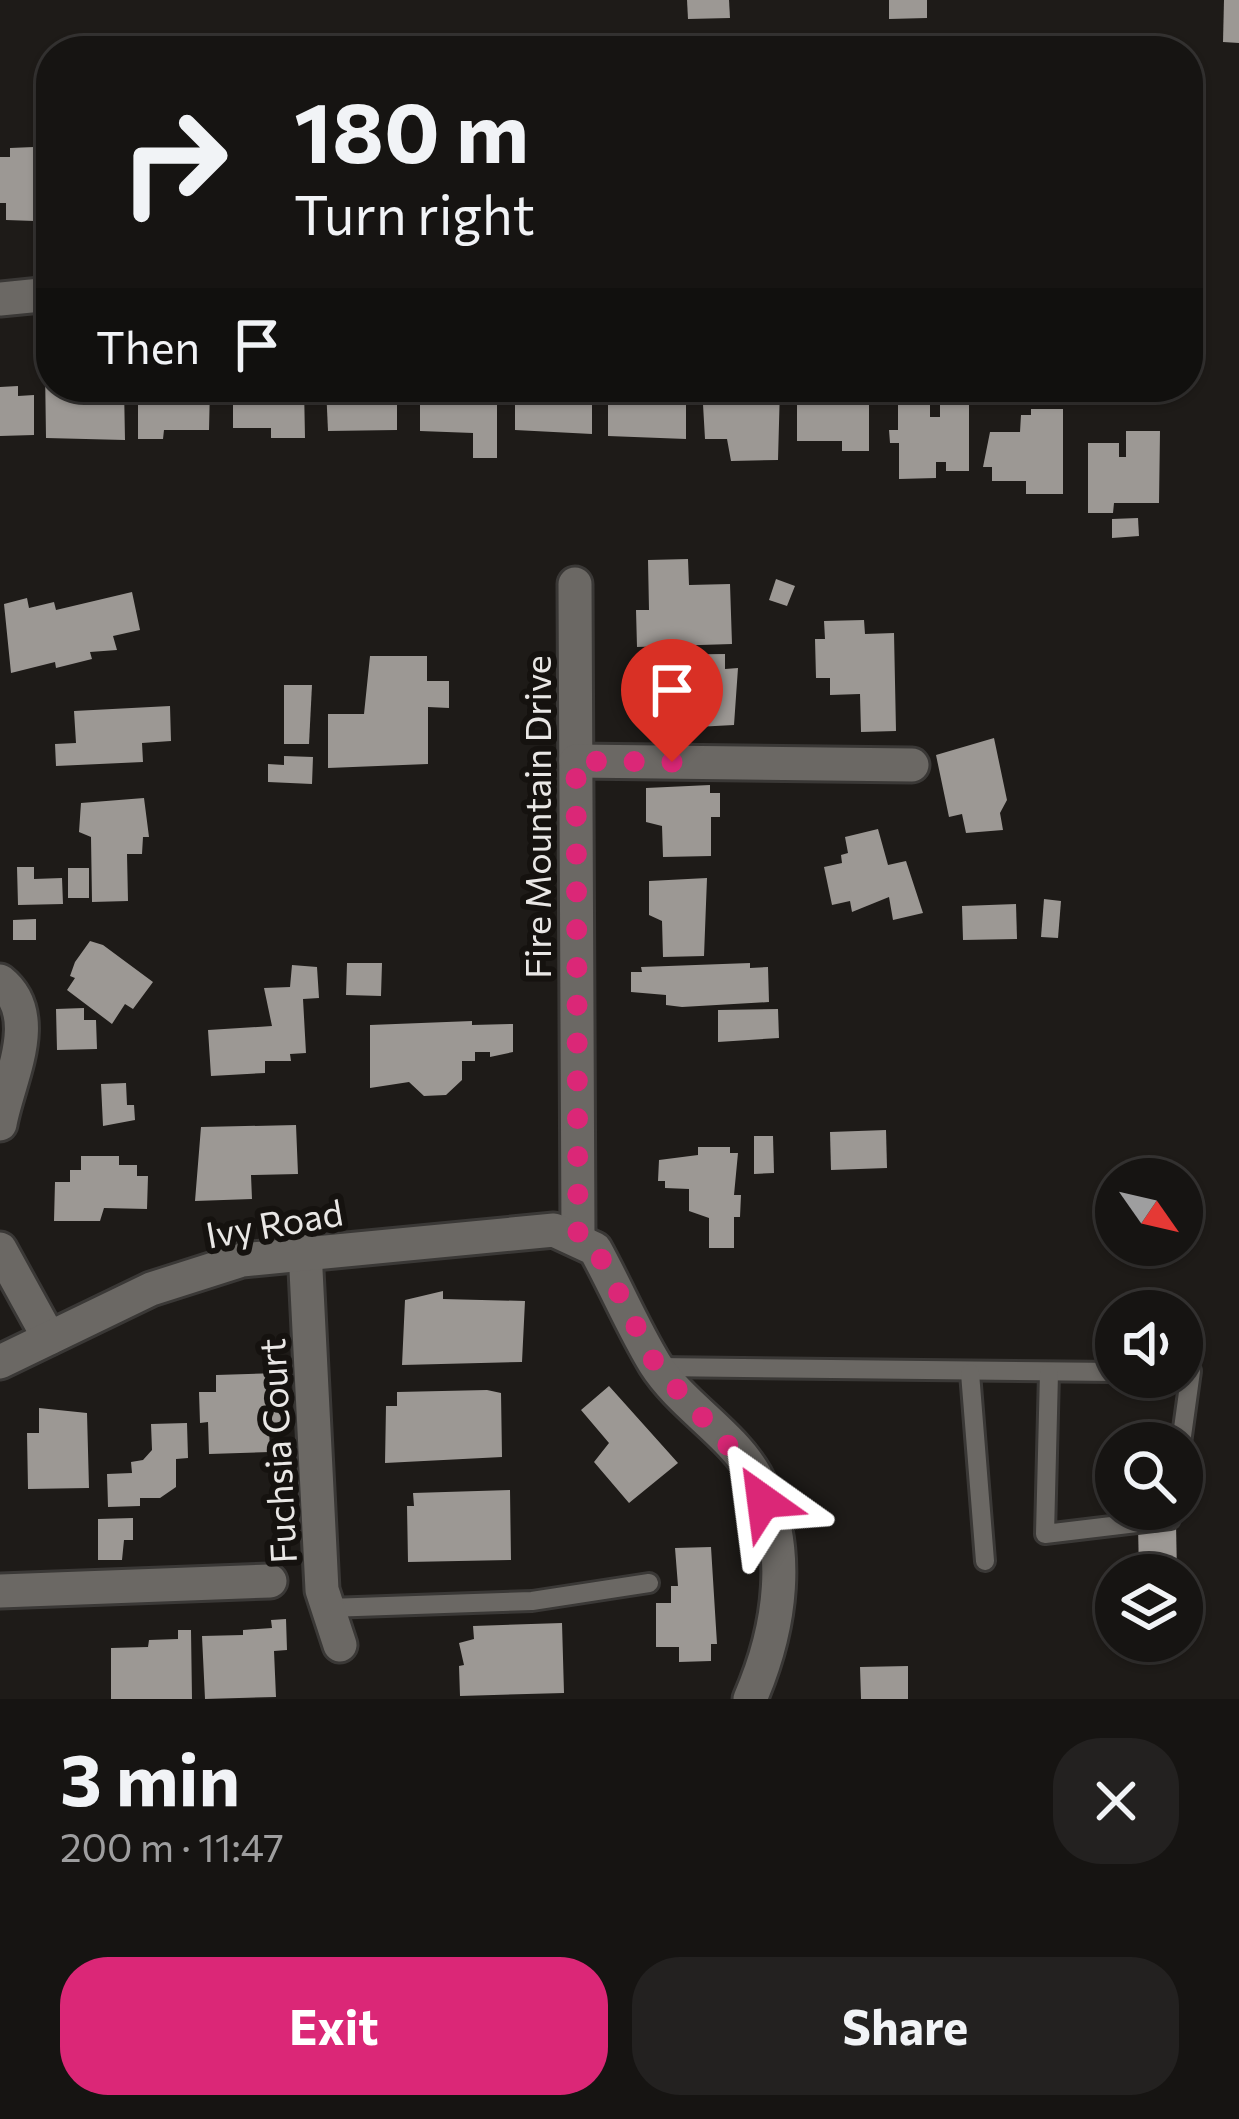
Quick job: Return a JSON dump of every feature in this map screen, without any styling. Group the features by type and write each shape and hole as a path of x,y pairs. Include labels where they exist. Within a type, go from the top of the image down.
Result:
{"street":[{"path":"0,299 36,295"},
{"name":"Fire Mountain Drive","path":"575,584 578,1236"},
{"path":"576,761 912,765"},
{"path":"0,981 17,998 23,1021 0,1124"},
{"name":"Ivy Road","path":"0,1362 152,1289 242,1260 305,1250 554,1230 578,1236"},
{"path":"578,1236 596,1249 657,1367 754,1474 772,1528 780,1585 774,1645 750,1699"},
{"path":"0,1249 49,1338"},
{"name":"Fuchsia Court","path":"305,1250 322,1590 340,1645"},
{"path":"0,1591 270,1581"}],"lane":[{"path":"657,1367 1095,1372"},
{"path":"1049,1372 1046,1534 1095,1528"},
{"path":"970,1373 985,1562"},
{"path":"328,1608 532,1601 649,1583"}],"building":[{"path":"687,0 729,0 730,18 688,19"},
{"path":"889,0 927,0 927,18 889,19"},
{"path":"1224,0 1239,0 1239,43 1223,42"},
{"path":"34,147 35,221 6,220 6,203 0,203 0,157 10,157 10,148"},
{"path":"18,386 18,396 34,395 34,435 0,436 0,387"},
{"path":"45,402 124,402 125,440 46,438"},
{"path":"138,402 210,402 209,430 164,430 163,439 138,439"},
{"path":"233,402 304,402 305,438 271,438 271,428 233,428"},
{"path":"327,402 397,402 397,430 328,431"},
{"path":"420,402 497,402 497,458 473,458 473,433 420,431"},
{"path":"515,402 592,402 592,434 515,430"},
{"path":"608,402 686,402 686,439 608,436"},
{"path":"703,402 780,402 778,460 731,461 727,439 705,439"},
{"path":"797,402 869,402 869,451 842,451 842,441 797,441"},
{"path":"898,402 930,402 930,417 940,417 940,402 969,402 969,471 946,471 946,462 936,462 936,478 899,479 899,443 890,443 889,430 898,430"},
{"path":"1031,409 1063,409 1063,494 1026,494 1026,481 992,481 992,467 983,467 990,432 1020,432 1021,415 1031,415"},
{"path":"1126,431 1160,431 1159,503 1114,503 1113,513 1088,513 1088,443 1119,443 1119,457 1126,457"},
{"path":"1138,518 1139,536 1112,538 1112,519"},
{"path":"688,559 689,585 730,584 732,644 637,647 636,610 649,610 648,560"},
{"path":"776,579 795,586 787,606 769,600"},
{"path":"132,592 140,630 113,636 117,650 90,652 92,659 56,668 55,662 11,673 4,604 27,598 29,608 54,602 56,610"},
{"path":"864,620 865,634 894,633 896,731 861,732 860,694 830,695 830,678 816,678 815,639 825,639 824,621"},
{"path":"725,654 725,669 738,668 734,725 658,729 658,694 639,695 638,655"},
{"path":"370,656 427,656 427,681 449,681 449,708 428,707 428,764 328,768 328,714 364,714"},
{"path":"284,685 312,685 309,744 284,744"},
{"path":"170,706 171,741 142,743 143,762 56,766 55,744 76,743 74,711"},
{"path":"994,738 1007,800 1000,813 1003,830 966,833 962,814 949,817 936,755"},
{"path":"284,756 313,757 312,784 268,782 268,764 284,765"},
{"path":"710,785 710,793 720,793 720,817 711,817 711,856 663,857 662,826 646,822 646,788"},
{"path":"144,798 149,837 143,837 142,854 127,854 128,901 92,902 91,837 79,832 81,803"},
{"path":"878,829 888,865 906,861 923,913 893,920 889,897 852,912 850,901 832,905 824,867 842,863 841,855 848,853 845,837"},
{"path":"17,867 34,867 34,879 62,878 63,904 18,905"},
{"path":"68,868 89,868 89,898 68,898"},
{"path":"707,878 704,956 663,957 662,921 649,915 649,881"},
{"path":"1044,899 1061,901 1058,938 1041,937"},
{"path":"1016,904 1017,939 963,940 962,906"},
{"path":"36,919 36,940 13,940 13,920"},
{"path":"90,941 103,945 153,982 133,1009 125,1004 112,1024 67,990 75,978 70,976 75,962"},
{"path":"347,963 382,963 381,996 346,995"},
{"path":"750,963 750,968 768,967 769,1002 682,1007 666,1005 666,995 631,992 631,972 642,972 641,967"},
{"path":"292,965 317,967 319,998 303,999 306,1053 290,1054 291,1061 265,1061 265,1073 211,1076 208,1030 272,1026 264,988 290,987"},
{"path":"84,1008 84,1020 96,1020 97,1049 57,1050 56,1009"},
{"path":"778,1009 779,1038 718,1042 718,1010"},
{"path":"472,1021 472,1025 513,1024 513,1052 490,1057 490,1052 475,1052 475,1061 462,1061 462,1080 446,1095 424,1096 409,1082 370,1088 370,1025"},
{"path":"126,1083 127,1105 134,1105 135,1120 103,1126 101,1084"},
{"path":"296,1125 298,1174 251,1175 252,1199 195,1201 201,1127"},
{"path":"886,1130 887,1168 831,1170 830,1132"},
{"path":"754,1136 773,1136 774,1173 754,1174"},
{"path":"698,1147 730,1147 730,1153 738,1153 734,1195 741,1195 740,1217 734,1217 734,1248 709,1248 709,1218 689,1211 689,1189 665,1188 665,1181 658,1181 659,1160 698,1155"},
{"path":"81,1156 119,1156 119,1165 137,1165 137,1176 148,1176 147,1209 104,1208 100,1221 54,1221 55,1182 70,1182 70,1170 81,1170"},
{"path":"443,1291 443,1299 525,1301 522,1362 402,1365 405,1300"},
{"path":"280,1373 283,1428 269,1429 270,1452 209,1454 208,1422 200,1423 199,1392 216,1392 216,1375"},
{"path":"609,1386 678,1463 629,1503 594,1462 609,1443 581,1410"},
{"path":"397,1392 501,1393 502,1457 385,1463 386,1406 397,1406"},
{"path":"39,1408 87,1413 89,1488 28,1489 27,1433 39,1433"},
{"path":"187,1423 188,1458 176,1459 176,1487 160,1498 140,1498 140,1506 108,1507 107,1474 132,1473 131,1462 143,1460 152,1450 151,1424"},
{"path":"510,1490 511,1560 408,1562 407,1506 414,1506 413,1493"},
{"path":"133,1518 133,1540 124,1540 122,1560 98,1560 98,1519"},
{"path":"1138,1530 1176,1530 1177,1554 1139,1554"},
{"path":"711,1547 717,1644 711,1644 711,1661 679,1662 679,1647 656,1647 656,1603 671,1603 671,1586 678,1586 675,1548"},
{"path":"286,1619 287,1650 274,1651 276,1697 205,1699 202,1636 243,1635 243,1630 272,1628 271,1620"},
{"path":"562,1623 564,1693 460,1696 459,1666 464,1665 459,1643 474,1639 473,1626"},
{"path":"178,1630 191,1630 192,1699 111,1699 111,1648 148,1647 149,1640 178,1639"},
{"path":"908,1666 908,1699 861,1699 860,1667"}],"route":[{"path":"672,762 576,761 578,1236 596,1249 657,1367 754,1474 763,1501"}]}
